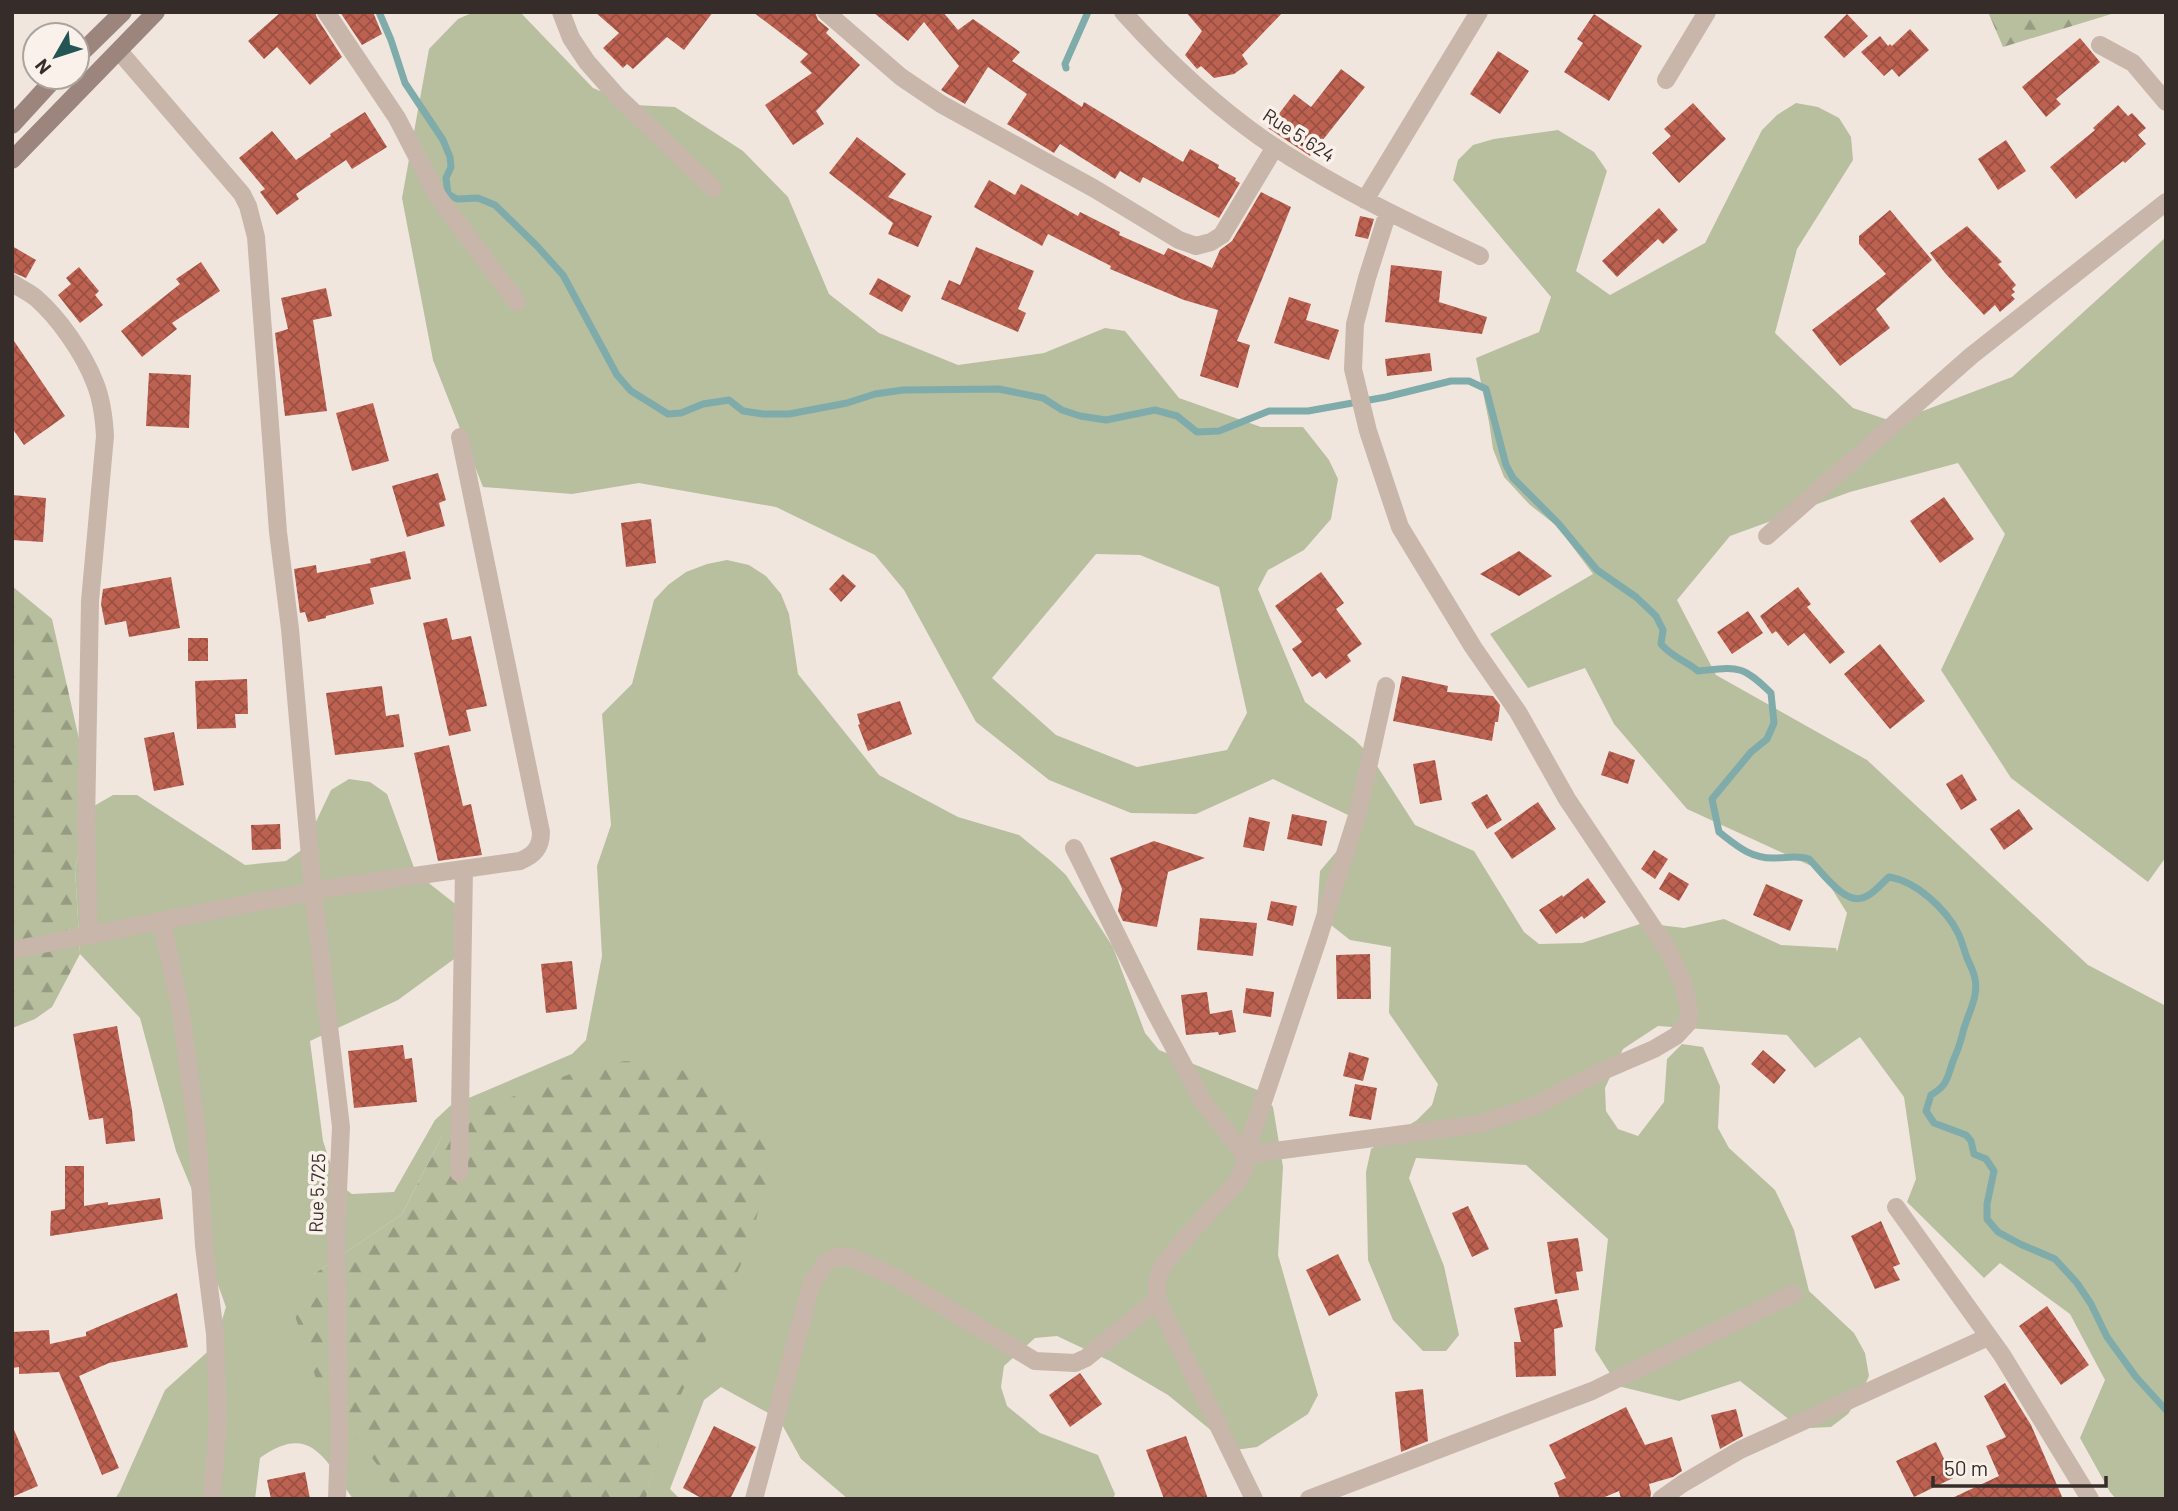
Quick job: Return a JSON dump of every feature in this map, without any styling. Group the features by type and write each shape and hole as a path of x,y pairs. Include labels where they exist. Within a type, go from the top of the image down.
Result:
{"street":[{"path":"91,43 123,12"},
{"path":"12,160 156,12"},
{"path":"326,12 397,118 438,197 517,302"},
{"path":"561,12 570,38 587,62 617,96 713,188"},
{"path":"826,12 901,77 941,104 1095,189 1180,240 1196,246 1212,242 1222,235 1275,147"},
{"name":"Rue 5.624","path":"1123,12 1184,77 1275,147 1303,166 1365,200 1480,256"},
{"path":"1365,200 1479,12"},
{"path":"1666,80 1707,12"},
{"path":"2100,45 2133,63 2166,102"},
{"name":"Rue 5.725","path":"119,51 242,194 254,225 277,520 290,629 313,891 341,1127 336,1234 339,1440 337,1499"},
{"path":"13,123 44,91"},
{"path":"1767,536 1970,356 2166,202"},
{"path":"1245,1155 1480,1124 1537,1105 1596,1074 1654,1049 1676,1036 1688,1023 1689,1009 1670,953 1567,799 1518,712 1467,637 1400,527 1368,431 1353,369 1355,324 1388,212"},
{"path":"12,283 34,297 56,319 95,382 104,411 105,436 90,601 86,825 89,935"},
{"path":"12,950 313,891 520,861 538,849 541,832 460,437"},
{"path":"1254,1499 1157,1300 1157,1283 1162,1268 1173,1252 1236,1182 1245,1167 1245,1155 1358,813 1387,686"},
{"path":"1074,848 1203,1102 1245,1155"},
{"path":"459,1173 464,869"},
{"path":"162,922 181,1012 197,1132 204,1246 215,1334 218,1420 212,1499"},
{"path":"1896,1207 2002,1355 2090,1499"},
{"path":"754,1499 811,1285 825,1262 839,1256 853,1258 895,1277 1035,1361 1074,1363 1086,1358 1157,1300"},
{"path":"1309,1499 1592,1391 1793,1294"},
{"path":"1661,1499 1740,1450 1988,1337"}],"green space":[{"path":"474,12 520,12 593,88 634,105 675,107 743,151 788,197 829,294 879,333 958,365 1044,353 1105,328 1125,331 1179,398 1261,427 1303,427 1329,460 1338,479 1331,519 1304,550 1268,570 1258,589 1305,702 1355,740 1370,755 1415,825 1474,851 1524,932 1539,944 1582,943 1643,923 1684,928 1724,919 1781,945 1836,948 1837,952 1847,913 1820,870 1687,809 1614,724 1585,668 1528,688 1490,634 1593,574 1557,526 1530,505 1504,477 1493,449 1476,358 1539,332 1551,297 1453,180 1458,160 1473,145 1494,139 1558,130 1594,152 1607,171 1576,271 1610,295 1705,243 1762,130 1777,115 1796,103 1818,107 1839,118 1851,137 1853,160 1797,249 1775,333 1853,408 1894,422 2012,377 2166,237 2166,857 2148,882 2011,778 1941,670 2005,534 1958,463 1850,492 1730,536 1677,600 1716,675 1867,760 2088,965 2166,1006 2166,1499 2116,1499 2080,1438 2105,1380 2070,1314 2000,1263 1984,1278 1907,1202 1916,1179 1904,1097 1860,1037 1815,1068 1787,1035 1658,1026 1623,1049 1605,1088 1606,1111 1618,1129 1638,1136 1664,1102 1667,1059 1682,1044 1703,1047 1720,1086 1718,1128 1729,1148 1775,1190 1794,1230 1809,1291 1854,1333 1865,1353 1869,1376 1860,1396 1848,1414 1831,1427 1810,1428 1791,1421 1740,1381 1679,1401 1618,1386 1595,1350 1608,1239 1526,1165 1416,1158 1409,1178 1444,1266 1459,1335 1446,1351 1423,1351 1393,1320 1368,1260 1366,1172 1371,1149 1417,1120 1432,1105 1438,1084 1389,1013 1391,947 1350,940 1317,914 1320,871 1348,838 1348,815 1273,779 1196,814 1131,813 1049,780 976,722 904,590 875,555 776,507 639,483 572,494 483,487 433,360 402,198 429,49 458,19","holes":["1096,554 1140,555 1219,587 1247,713 1227,750 1137,767 1056,735 992,678"]},
{"path":"1988,12 2118,12 2003,47"},
{"path":"727,560 749,565 766,576 781,594 789,614 798,674 879,775 958,817 1019,835 1051,861 1066,875 1113,947 1145,1033 1159,1050 1260,1091 1273,1107 1283,1167 1278,1255 1318,1395 1308,1414 1257,1447 1235,1450 1168,1395 1110,1361 1057,1336 1035,1338 1004,1366 1001,1387 1007,1406 1040,1433 1098,1455 1115,1494 1113,1499 848,1499 801,1459 779,1419 721,1387 704,1400 670,1489 680,1499 646,1499 658,1442 442,1136 402,1214 314,1274 393,1482 404,1499 353,1499 316,1450 292,1443 260,1458 255,1499 115,1499 165,1390 214,1346 226,1307 204,1246 200,1209 176,1151 140,1018 80,954 75,868 94,806 113,795 137,795 245,865 286,861 303,849 331,790 349,779 370,782 387,794 416,873 463,910 465,951 398,1000 310,1041 323,1141 337,1183 352,1194 394,1192 435,1120 450,1106 572,1054 586,1040 602,956 597,866 611,825 602,714 632,684 654,600 686,572"},
{"path":"12,586 52,619 94,806 75,868 80,954 52,1007 35,1019 15,1027 12,1027"},
{"path":"625,1061 674,1066 730,1095 760,1124 771,1165 748,1249 659,1442 646,1499 404,1499 321,1393 293,1310 314,1274 402,1214 442,1136 476,1111 580,1070"}],"building":[{"path":"281,12 315,12 342,57 310,85 277,47 264,59 248,41"},
{"path":"340,12 373,12 382,34 362,45"},
{"path":"595,12 713,12 684,50 667,37 633,69 627,64 623,68 603,48 619,33"},
{"path":"753,12 815,12 818,20 829,29 826,33 860,65 816,111 824,124 793,145 765,105 812,73 800,62 808,54"},
{"path":"873,12 943,12 958,30 973,19 1020,52 1012,61 1082,107 1084,102 1183,162 1190,149 1219,165 1218,168 1240,183 1219,218 1143,177 1140,183 1120,171 1115,179 1060,144 1054,153 1007,124 1027,94 988,67 965,104 941,90 959,66 924,22 908,41"},
{"path":"1186,12 1283,12 1242,55 1248,64 1234,74 1214,78 1201,66 1197,69 1185,55 1202,31"},
{"path":"1594,14 1642,46 1609,101 1564,72 1583,43 1577,39"},
{"path":"1847,14 1868,36 1844,58 1824,37"},
{"path":"1910,29 1929,50 1899,77 1892,69 1884,76 1861,52 1880,36 1888,46 1892,46"},
{"path":"2080,38 2100,62 2056,99 2061,104 2046,117 2022,87"},
{"path":"1498,51 1529,71 1500,114 1470,94"},
{"path":"1341,69 1365,87 1310,156 1268,128 1294,94 1311,107"},
{"path":"1693,103 1726,139 1679,183 1652,153 1671,136 1664,129"},
{"path":"2118,105 2128,116 2132,113 2146,128 2138,135 2146,144 2076,199 2050,167 2095,130 2093,128"},
{"path":"365,112 387,147 352,169 346,160 296,194 299,199 277,215 260,192 265,189 239,158 272,131 296,160"},
{"path":"857,137 906,174 888,197 932,216 918,247 888,234 893,223 829,173"},
{"path":"2006,140 2026,171 1998,190 1978,159"},
{"path":"989,180 1015,195 1021,184 1078,216 1080,212 1120,232 1119,235 1164,255 1168,248 1212,268 1220,250 1232,241 1261,192 1291,207 1237,341 1250,345 1238,388 1200,376 1218,310 1184,300 1110,269 1111,266 1048,234 1042,246 974,207"},
{"path":"1659,208 1678,230 1663,244 1658,239 1617,277 1602,261"},
{"path":"1890,210 1932,260 1876,309 1890,328 1840,366 1812,330 1886,274 1859,244 1859,236"},
{"path":"1360,216 1374,219 1368,239 1355,236"},
{"path":"1967,226 2002,262 1998,264 2016,285 2012,289 2015,292 2011,295 2015,299 2000,312 1995,305 1984,315 1930,253"},
{"path":"12,246 36,260 26,278 12,272"},
{"path":"976,247 1034,271 1018,309 1026,313 1018,332 941,299 949,280 960,285"},
{"path":"201,262 220,291 172,323 177,329 142,357 121,331 180,284 176,279"},
{"path":"1391,265 1442,271 1439,302 1487,317 1482,334 1385,322"},
{"path":"79,267 99,291 95,295 103,305 80,323 58,295 71,284 66,278"},
{"path":"878,278 911,296 902,312 869,294"},
{"path":"326,288 332,316 313,320 327,411 285,416 275,333 288,329 281,298"},
{"path":"1289,297 1311,304 1306,320 1339,330 1329,360 1274,343"},
{"path":"12,338 65,416 24,445 12,428"},
{"path":"1430,353 1432,371 1387,376 1385,359"},
{"path":"149,373 191,375 189,428 146,426"},
{"path":"373,403 389,461 352,471 336,413"},
{"path":"438,473 446,500 439,503 445,526 407,537 392,486"},
{"path":"12,495 46,498 43,542 12,540"},
{"path":"1944,497 1974,539 1940,563 1910,521"},
{"path":"651,519 656,563 626,567 621,523"},
{"path":"405,551 411,579 370,588 374,604 308,622 305,612 300,613 294,569 316,565 317,573 371,563 370,559"},
{"path":"1519,551 1552,576 1519,596 1480,574"},
{"path":"1321,572 1344,603 1336,609 1362,644 1347,655 1351,661 1326,679 1320,672 1312,677 1292,649 1302,642 1275,606"},
{"path":"843,574 856,586 841,602 829,589"},
{"path":"171,577 180,628 129,637 126,621 105,625 101,604 103,589"},
{"path":"1798,587 1811,604 1807,607 1845,652 1830,664 1804,633 1788,646 1776,631 1772,634 1760,616"},
{"path":"1748,611 1763,633 1732,654 1717,632"},
{"path":"447,618 452,640 471,636 487,706 466,710 471,731 449,736 423,623"},
{"path":"188,638 208,638 208,661 188,661"},
{"path":"1880,644 1925,701 1890,729 1844,674"},
{"path":"1402,676 1448,686 1447,692 1493,696 1500,705 1492,741 1393,721"},
{"path":"247,679 248,714 235,714 236,728 197,729 195,681"},
{"path":"382,686 386,716 399,714 404,747 335,755 326,693"},
{"path":"900,701 912,734 868,751 858,725 857,714"},
{"path":"174,732 184,785 154,791 144,738"},
{"path":"449,745 463,806 471,804 482,855 438,861 414,753"},
{"path":"1609,751 1635,760 1628,784 1601,775"},
{"path":"1435,760 1442,800 1420,804 1413,764"},
{"path":"1962,774 1977,800 1961,810 1946,784"},
{"path":"1487,794 1502,820 1487,829 1471,803"},
{"path":"1538,802 1556,829 1512,859 1494,833"},
{"path":"2019,809 2033,829 2004,850 1990,829"},
{"path":"1292,814 1327,821 1322,846 1287,839"},
{"path":"1249,817 1270,822 1264,851 1243,847"},
{"path":"280,824 281,849 252,850 251,825"},
{"path":"1154,841 1205,858 1168,872 1157,927 1123,921 1118,911 1122,889 1110,858"},
{"path":"1654,850 1668,859 1655,879 1641,869"},
{"path":"1669,872 1689,884 1679,901 1659,889"},
{"path":"1588,878 1606,902 1584,919 1582,916 1556,934 1539,910 1562,895 1563,897"},
{"path":"1766,884 1803,900 1790,931 1753,915"},
{"path":"1271,901 1297,906 1293,926 1267,920"},
{"path":"1200,918 1257,923 1253,956 1197,950"},
{"path":"1370,954 1371,999 1337,999 1336,955"},
{"path":"572,961 577,1009 546,1013 541,964"},
{"path":"1246,988 1274,992 1271,1017 1243,1013"},
{"path":"1207,992 1210,1014 1232,1010 1236,1032 1186,1035 1181,995"},
{"path":"117,1026 135,1141 106,1144 103,1118 89,1120 73,1034"},
{"path":"403,1045 405,1059 412,1058 417,1102 354,1108 348,1051"},
{"path":"1763,1050 1786,1070 1774,1084 1751,1064"},
{"path":"1349,1052 1369,1058 1363,1081 1343,1076"},
{"path":"1355,1084 1377,1088 1371,1120 1349,1116"},
{"path":"65,1166 84,1166 84,1206 160,1198 163,1219 50,1236 51,1211 65,1209"},
{"path":"1468,1206 1489,1249 1472,1257 1452,1213"},
{"path":"1881,1221 1900,1264 1893,1267 1900,1280 1875,1289 1851,1236"},
{"path":"1578,1238 1583,1271 1576,1272 1579,1290 1555,1294 1547,1242"},
{"path":"1338,1254 1361,1300 1329,1316 1306,1270"},
{"path":"177,1293 188,1347 109,1363 79,1376 119,1468 102,1475 59,1372 19,1374 19,1367 12,1368 12,1332 49,1330 50,1344 86,1336 86,1332"},
{"path":"1557,1299 1563,1327 1554,1329 1556,1376 1516,1377 1514,1342 1521,1342 1514,1308"},
{"path":"2047,1306 2089,1365 2061,1385 2019,1326"},
{"path":"1080,1373 1102,1404 1070,1427 1049,1395"},
{"path":"2005,1383 2031,1425 2063,1499 1950,1499 1999,1476 1986,1446 2006,1437 1984,1396"},
{"path":"1423,1389 1428,1441 1401,1452 1395,1392"},
{"path":"1626,1407 1645,1445 1672,1437 1682,1471 1673,1477 1649,1484 1650,1499 1621,1499 1619,1491 1600,1499 1560,1499 1554,1483 1566,1478 1549,1445"},
{"path":"1736,1409 1743,1436 1720,1449 1711,1415"},
{"path":"12,1425 38,1486 12,1497"},
{"path":"714,1426 756,1447 730,1499 703,1499 683,1488"},
{"path":"1186,1436 1208,1499 1164,1499 1146,1450"},
{"path":"1936,1442 1953,1478 1914,1497 1896,1461"},
{"path":"305,1472 310,1499 271,1499 267,1480"}],"waterway":[{"path":"379,12 405,83 443,140 450,157 451,167 446,178 448,194 457,199 478,198 495,205 537,246 563,275 617,375 631,391 668,414 729,400 743,411 789,414 903,390 999,389 1043,398 1062,410 1106,420 1155,410 1177,416 1197,432 1219,431 1269,411 1308,411 1386,397 1451,381 1469,381 1486,389 1506,465 1513,478 1558,523 1597,570 1636,597 1656,616 1663,630 1661,644 1698,671 1731,669 1745,672 1771,693 1774,723 1767,739 1751,752 1712,799 1719,832 1745,851 1759,856 1809,859 1835,887 1851,898 1867,896 1889,877 1899,880 1929,897 1953,924 1974,974 1975,994 1948,1077 1941,1088 1931,1095 1926,1111 1934,1123 1966,1135 1971,1141 1974,1154 1986,1159 1994,1171 1987,1204 1987,1219 1998,1232 2055,1259 2077,1283 2107,1337 2136,1377 2166,1410"},
{"path":"1066,68 1065,64 1088,12"}]}
